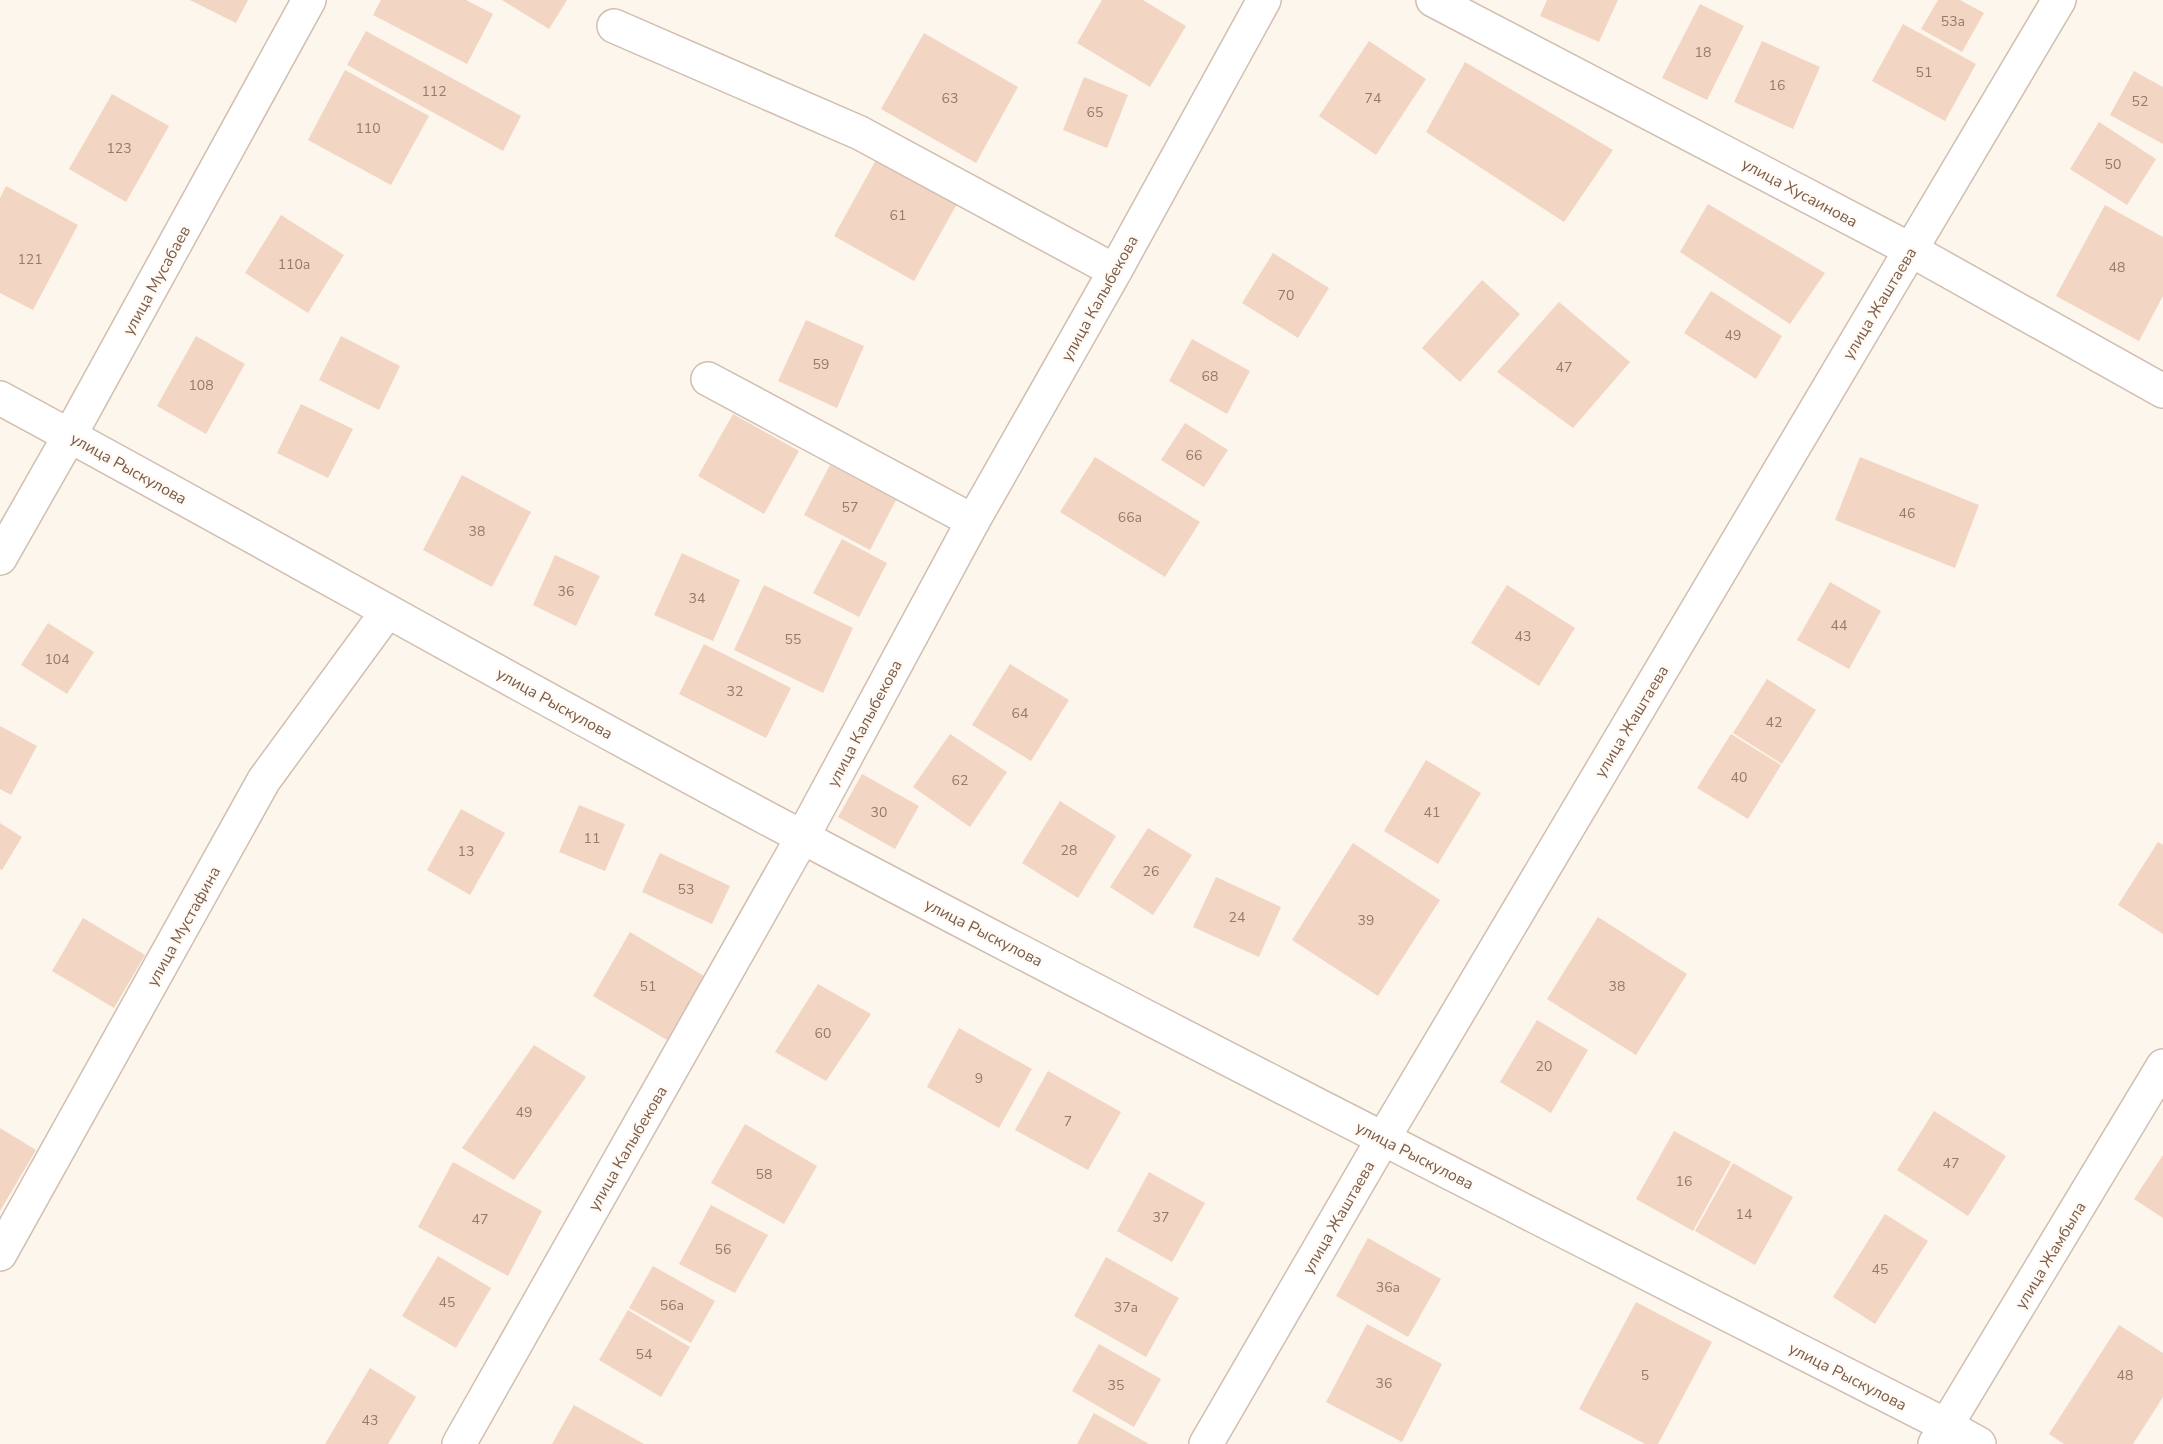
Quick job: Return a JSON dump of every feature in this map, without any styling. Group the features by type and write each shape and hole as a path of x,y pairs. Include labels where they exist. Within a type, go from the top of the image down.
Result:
{"street":[{"name":"улица Мусабаев","path":"0,558 309,0"},
{"name":"улица Калыбекова","path":"459,1444 802,838 973,521 1115,271 1264,0"},
{"name":"улица Хусаинова","path":"1433,0 1911,250 2163,391"},
{"name":"улица Жаштаева","path":"1206,1444 1383,1139 2060,0"},
{"path":"614,26 860,133 1115,271"},
{"path":"708,379 973,521"},
{"name":"улица Рыскулова","path":"0,398 802,838 1383,1139 1941,1435 1979,1444"},
{"name":"улица Мустафина","path":"0,1254 264,780 387,612"},
{"name":"улица Жамбыла","path":"1941,1435 2163,1066"}],"building":[{"path":"190,0 248,0 236,23"},
{"path":"381,0 466,0 493,14 467,64 373,15"},
{"path":"502,0 567,0 549,29"},
{"path":"1102,0 1143,0 1186,26 1150,87 1077,43"},
{"path":"1547,0 1618,0 1599,42 1540,16"},
{"path":"1938,0 1960,0 1984,13 1962,52 1921,29"},
{"path":"1700,4 1744,26 1707,100 1662,78"},
{"path":"1903,24 1976,64 1945,121 1872,81"},
{"path":"366,31 521,116 503,151 347,65"},
{"path":"924,33 1018,87 976,163 881,109"},
{"path":"1369,41 1426,79 1376,155 1319,116"},
{"path":"1762,41 1820,67 1793,129 1734,102"},
{"path":"1465,62 1613,150 1564,222 1426,132"},
{"path":"345,70 429,116 391,185 308,140"},
{"path":"2134,71 2163,87 2163,144 2110,115"},
{"path":"1084,77 1128,95 1107,148 1063,130"},
{"path":"112,94 169,126 126,202 69,169"},
{"path":"2099,122 2156,159 2127,205 2070,169"},
{"path":"882,149 962,195 914,281 834,236"},
{"path":"6,186 78,225 33,310 0,293 0,198"},
{"path":"1708,204 1825,273 1790,324 1680,252"},
{"path":"2105,205 2163,237 2163,296 2139,341 2056,296"},
{"path":"281,215 344,255 308,313 245,273"},
{"path":"1273,253 1329,288 1298,338 1242,303"},
{"path":"1482,280 1520,314 1460,382 1422,348"},
{"path":"1711,291 1782,336 1756,379 1684,333"},
{"path":"1559,302 1630,362 1573,428 1497,372"},
{"path":"806,320 864,346 837,408 778,381"},
{"path":"196,336 245,364 206,434 157,406"},
{"path":"341,336 400,366 379,410 319,380"},
{"path":"1192,339 1250,371 1227,414 1169,381"},
{"path":"301,404 353,429 328,478 277,453"},
{"path":"733,414 799,451 764,514 698,476"},
{"path":"1185,423 1228,450 1204,487 1161,460"},
{"path":"1095,457 1200,522 1165,577 1060,512"},
{"path":"1860,457 1979,505 1955,568 1835,520"},
{"path":"830,465 896,500 870,550 804,515"},
{"path":"462,475 531,512 492,587 423,550"},
{"path":"842,539 887,563 859,617 813,593"},
{"path":"682,553 740,580 713,641 654,615"},
{"path":"555,555 600,576 576,626 533,605"},
{"path":"1830,582 1881,611 1849,669 1797,640"},
{"path":"764,585 853,628 823,693 734,650"},
{"path":"1507,585 1575,628 1539,686 1471,643"},
{"path":"48,623 94,652 67,694 21,665"},
{"path":"704,644 791,688 766,738 679,694"},
{"path":"1010,664 1069,700 1031,761 972,725"},
{"path":"1767,679 1816,710 1782,764 1733,733"},
{"path":"0,726 37,746 11,795 0,789"},
{"path":"950,734 1007,772 970,827 913,787"},
{"path":"1731,734 1781,765 1748,819 1697,788"},
{"path":"1426,760 1481,793 1438,864 1384,831"},
{"path":"862,774 919,806 895,849 838,817"},
{"path":"1060,801 1116,836 1078,898 1022,863"},
{"path":"579,805 625,824 605,871 559,852"},
{"path":"461,809 505,833 470,895 427,870"},
{"path":"0,823 22,837 2,870 0,869"},
{"path":"1148,828 1192,855 1153,915 1110,887"},
{"path":"2158,842 2163,845 2163,934 2118,905"},
{"path":"1353,843 1440,900 1378,996 1292,940"},
{"path":"660,853 730,886 712,924 642,892"},
{"path":"1216,877 1281,907 1259,957 1193,927"},
{"path":"1598,917 1687,974 1636,1055 1547,999"},
{"path":"83,918 145,955 114,1008 52,971"},
{"path":"630,932 704,976 667,1040 593,996"},
{"path":"818,984 871,1014 826,1081 775,1052"},
{"path":"1537,1020 1588,1050 1551,1113 1500,1082"},
{"path":"959,1028 1032,1069 999,1128 927,1087"},
{"path":"534,1045 586,1077 514,1180 462,1148"},
{"path":"1048,1071 1121,1112 1088,1170 1015,1130"},
{"path":"1934,1111 2006,1156 1968,1216 1897,1170"},
{"path":"745,1124 817,1166 784,1224 711,1183"},
{"path":"0,1128 36,1150 0,1211"},
{"path":"1674,1131 1731,1162 1693,1231 1636,1199"},
{"path":"2163,1155 2163,1218 2134,1199"},
{"path":"453,1162 542,1211 508,1276 418,1227"},
{"path":"1733,1163 1793,1197 1755,1265 1695,1231"},
{"path":"1149,1172 1205,1203 1172,1262 1117,1231"},
{"path":"711,1205 768,1235 735,1293 679,1264"},
{"path":"1885,1214 1928,1241 1875,1324 1833,1297"},
{"path":"1368,1238 1441,1279 1408,1337 1336,1296"},
{"path":"438,1256 491,1288 456,1348 402,1316"},
{"path":"1106,1257 1179,1298 1146,1357 1074,1316"},
{"path":"653,1266 715,1301 691,1343 629,1308"},
{"path":"1636,1302 1712,1342 1658,1444 1645,1444 1579,1409"},
{"path":"628,1310 690,1347 661,1397 599,1360"},
{"path":"1367,1324 1442,1364 1402,1442 1326,1402"},
{"path":"2119,1325 2163,1353 2163,1397 2133,1444 2064,1444 2049,1434"},
{"path":"1099,1344 1161,1379 1134,1427 1072,1391"},
{"path":"370,1368 416,1397 388,1444 325,1444"},
{"path":"574,1405 644,1444 552,1444"},
{"path":"1094,1413 1149,1444 1077,1444"}]}
